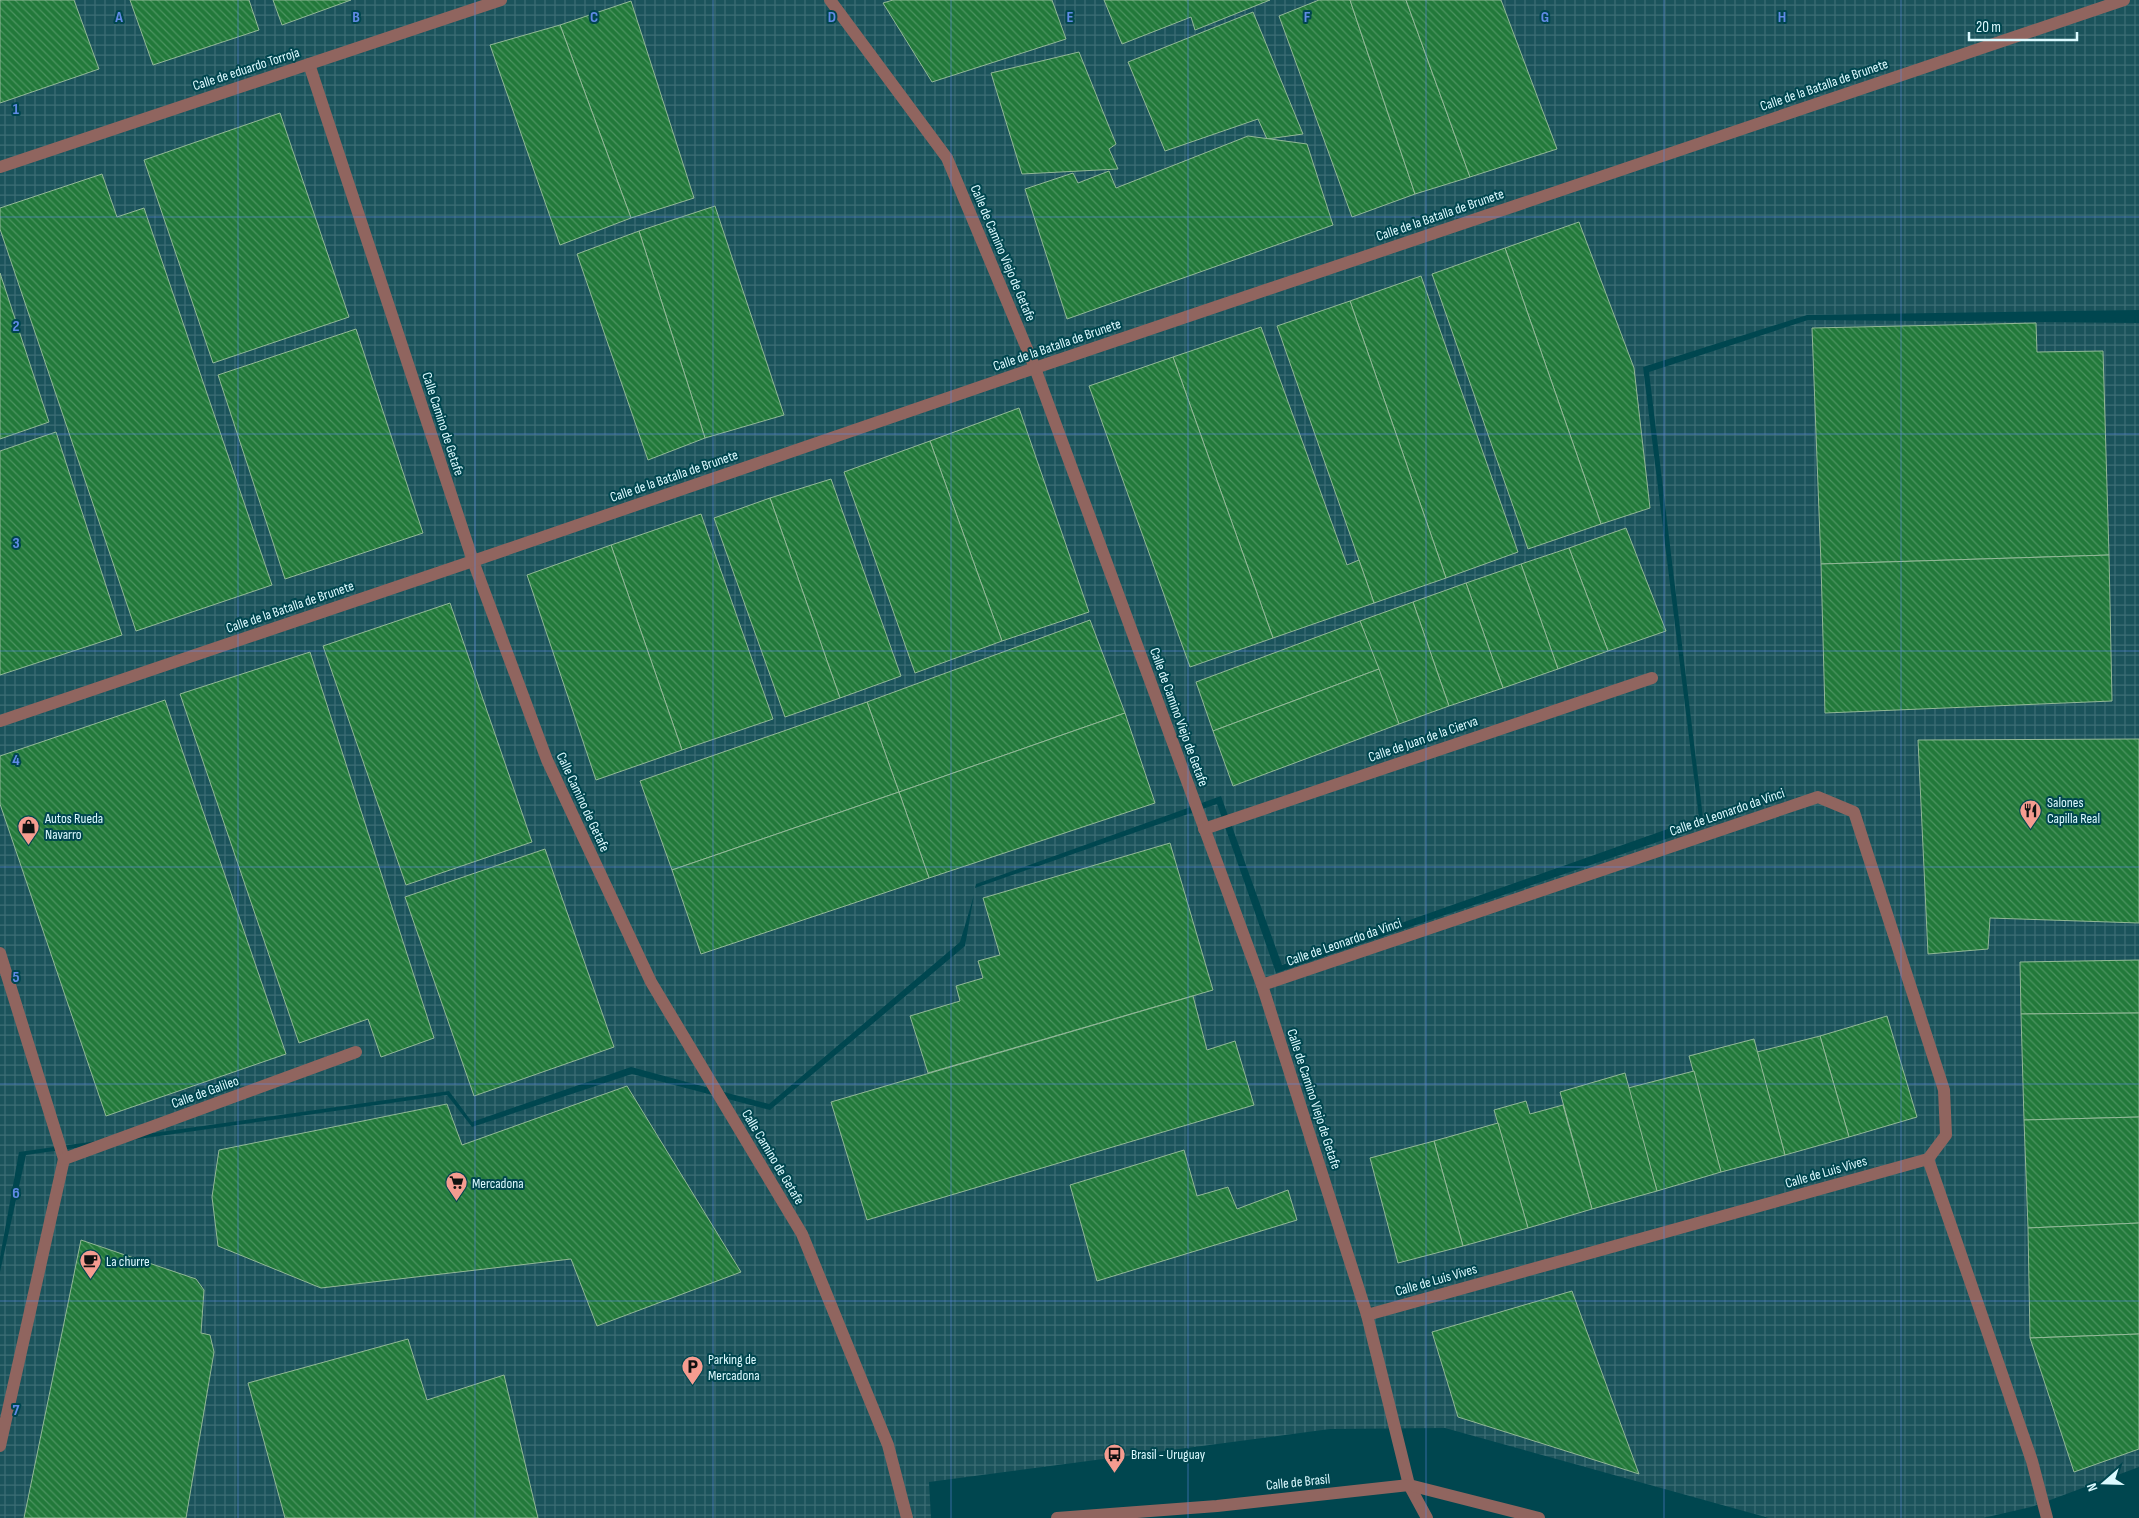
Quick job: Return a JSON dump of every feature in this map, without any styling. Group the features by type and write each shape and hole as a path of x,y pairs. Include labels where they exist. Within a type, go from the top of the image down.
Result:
{"street":[{"name":"Calle de eduardo Torroja","path":"0,167 501,0"},
{"name":"Calle de Camino Viejo de Getafe","path":"830,0 947,158 1035,368 1262,985 1367,1315 1410,1485 1428,1518"},
{"name":"Calle de la Batalla de Brunete","path":"0,721 1035,368 2124,0"},
{"name":"Calle Camino de Getafe","path":"308,64 473,561 547,760 651,982 802,1234 888,1445 907,1518"},
{"name":"Calle de Juan de la Cierva","path":"1204,829 1652,678"},
{"name":"Calle de Leonardo da Vinci","path":"1262,985 1818,797 1854,812 1944,1090 1946,1135 1928,1159"},
{"path":"0,953 64,1159 3,1415 0,1446"},
{"name":"Calle de Galileo","path":"64,1159 356,1052"},
{"path":"1928,1159 2032,1461 2047,1518"},
{"name":"Calle de Luis Vives","path":"1367,1315 1928,1159"},
{"name":"Calle de Brasil","path":"1057,1518 1217,1506 1410,1485 1539,1518"}],"shaded area":[{"path":"0,0 2139,0 2139,310 1807,315 1643,367 1699,818 1282,965 1221,796 976,884 975,888 1217,804 1276,973 1704,826 1649,372 1808,320 2139,323 2139,1467 2031,1507 1983,1518 1769,1518 1445,1428 1330,1429 929,1482 931,1518 0,1518 0,1272 26,1155 447,1095 472,1127 632,1074 770,1110 965,946 974,895 960,942 769,1104 631,1067 472,1122 449,1091 19,1152 0,1257"}],"building":[{"path":"0,0 74,0 99,69 0,103"},
{"path":"130,0 249,0 259,30 153,65"},
{"path":"273,0 351,0 282,25"},
{"path":"893,0 1052,0 1066,39 932,82 883,3"},
{"path":"1104,0 1270,0 1195,30 1191,17 1122,44"},
{"path":"1319,0 1350,0 1415,194 1352,217 1279,16"},
{"path":"1350,0 1406,0 1470,177 1415,194"},
{"path":"1406,0 1501,0 1557,149 1470,177"},
{"path":"631,1 694,198 631,218 560,25"},
{"path":"1253,12 1303,134 1267,139 1258,119 1165,151 1128,62"},
{"path":"560,25 631,218 560,245 490,45"},
{"path":"1079,52 1116,144 1109,149 1118,169 1022,174 991,73"},
{"path":"280,113 349,317 213,363 144,160"},
{"path":"1248,136 1307,144 1333,225 1067,319 1025,189 1073,173 1078,183 1109,171 1116,188"},
{"path":"102,174 117,217 144,208 272,585 136,631 0,229 0,208"},
{"path":"715,206 784,415 705,438 639,231"},
{"path":"1579,222 1634,368 1650,508 1601,524 1505,248"},
{"path":"639,231 705,438 648,460 577,254"},
{"path":"1505,248 1601,524 1528,549 1432,274"},
{"path":"0,273 49,422 0,439"},
{"path":"1421,276 1518,552 1446,578 1350,301"},
{"path":"1350,301 1446,578 1374,603 1277,326"},
{"path":"2036,323 2037,352 2103,351 2109,555 1821,564 1812,328"},
{"path":"1261,327 1347,565 1359,560 1374,603 1273,638 1173,357"},
{"path":"356,329 423,533 285,579 218,375"},
{"path":"1173,357 1273,638 1190,667 1089,386"},
{"path":"1019,408 1089,612 1002,641 930,441"},
{"path":"56,432 122,635 0,675 0,451"},
{"path":"930,441 1002,641 915,673 844,472"},
{"path":"831,479 901,676 840,698 770,498"},
{"path":"770,498 840,698 785,717 714,518"},
{"path":"701,514 773,719 682,750 611,545"},
{"path":"1626,528 1666,631 1608,651 1569,548"},
{"path":"611,545 682,750 596,780 527,575"},
{"path":"1569,548 1608,651 1558,669 1521,564"},
{"path":"2109,555 2112,701 1825,713 1821,564"},
{"path":"1521,564 1558,669 1503,688 1466,583"},
{"path":"1466,583 1503,688 1449,706 1413,602"},
{"path":"1413,602 1449,706 1399,724 1360,621"},
{"path":"450,603 532,842 406,885 323,646"},
{"path":"1090,620 1125,713 899,792 867,702"},
{"path":"1360,621 1379,669 1213,731 1196,682"},
{"path":"310,652 434,1038 381,1057 368,1019 299,1043 180,694"},
{"path":"1379,669 1399,724 1233,786 1213,731"},
{"path":"165,700 286,1054 106,1116 0,804 0,756"},
{"path":"867,702 899,792 672,870 640,781"},
{"path":"1125,713 1155,803 929,878 899,792"},
{"name":"Salones Capilla Real","path":"2139,739 2139,923 1990,918 1988,949 1928,954 1918,740"},
{"path":"899,792 929,878 701,954 672,870"},
{"path":"1170,843 1213,990 928,1073 910,1016 960,1001 956,986 983,978 978,961 1000,955 983,898"},
{"path":"545,849 614,1047 474,1096 405,897"},
{"path":"2139,960 2139,1013 2021,1014 2020,962"},
{"path":"1193,996 1207,1050 1235,1041 1254,1105 867,1220 831,1102"},
{"path":"2139,1013 2139,1117 2024,1120 2021,1014"},
{"path":"1887,1016 1917,1117 1849,1137 1820,1036"},
{"path":"1820,1036 1849,1137 1785,1155 1757,1052"},
{"path":"1754,1039 1785,1155 1721,1172 1689,1056"},
{"path":"1694,1071 1721,1172 1657,1191 1628,1088"},
{"path":"1625,1073 1657,1191 1592,1209 1560,1092"},
{"name":"Mercadona","path":"627,1086 741,1272 597,1326 571,1259 321,1288 218,1246 212,1197 219,1150 447,1104 462,1145"},
{"path":"1526,1101 1530,1114 1563,1105 1592,1209 1528,1228 1494,1110"},
{"path":"2139,1117 2139,1223 2028,1228 2024,1120"},
{"path":"1498,1123 1528,1228 1463,1246 1434,1141"},
{"path":"1434,1141 1463,1246 1398,1263 1370,1158"},
{"path":"1184,1150 1197,1196 1228,1187 1237,1209 1288,1190 1297,1220 1097,1281 1070,1185"},
{"path":"2139,1223 2139,1334 2030,1338 2028,1228"},
{"path":"81,1240 196,1279 204,1290 201,1333 210,1335 214,1352 186,1518 24,1518"},
{"path":"1572,1291 1639,1474 1458,1417 1432,1332"},
{"path":"2139,1334 2139,1449 2074,1472 2030,1338"},
{"path":"408,1339 427,1400 504,1375 538,1518 285,1518 248,1383"}],"place":[{"name":"Salones Capilla Real","path":"2031,829"},
{"name":"Autos Rueda Navarro","path":"29,845"},
{"name":"Mercadona","path":"456,1202"},
{"name":"La churre","path":"90,1280"},
{"name":"Parking de Mercadona","path":"692,1386"},
{"name":"Brasil - Uruguay","path":"1115,1473"}]}
